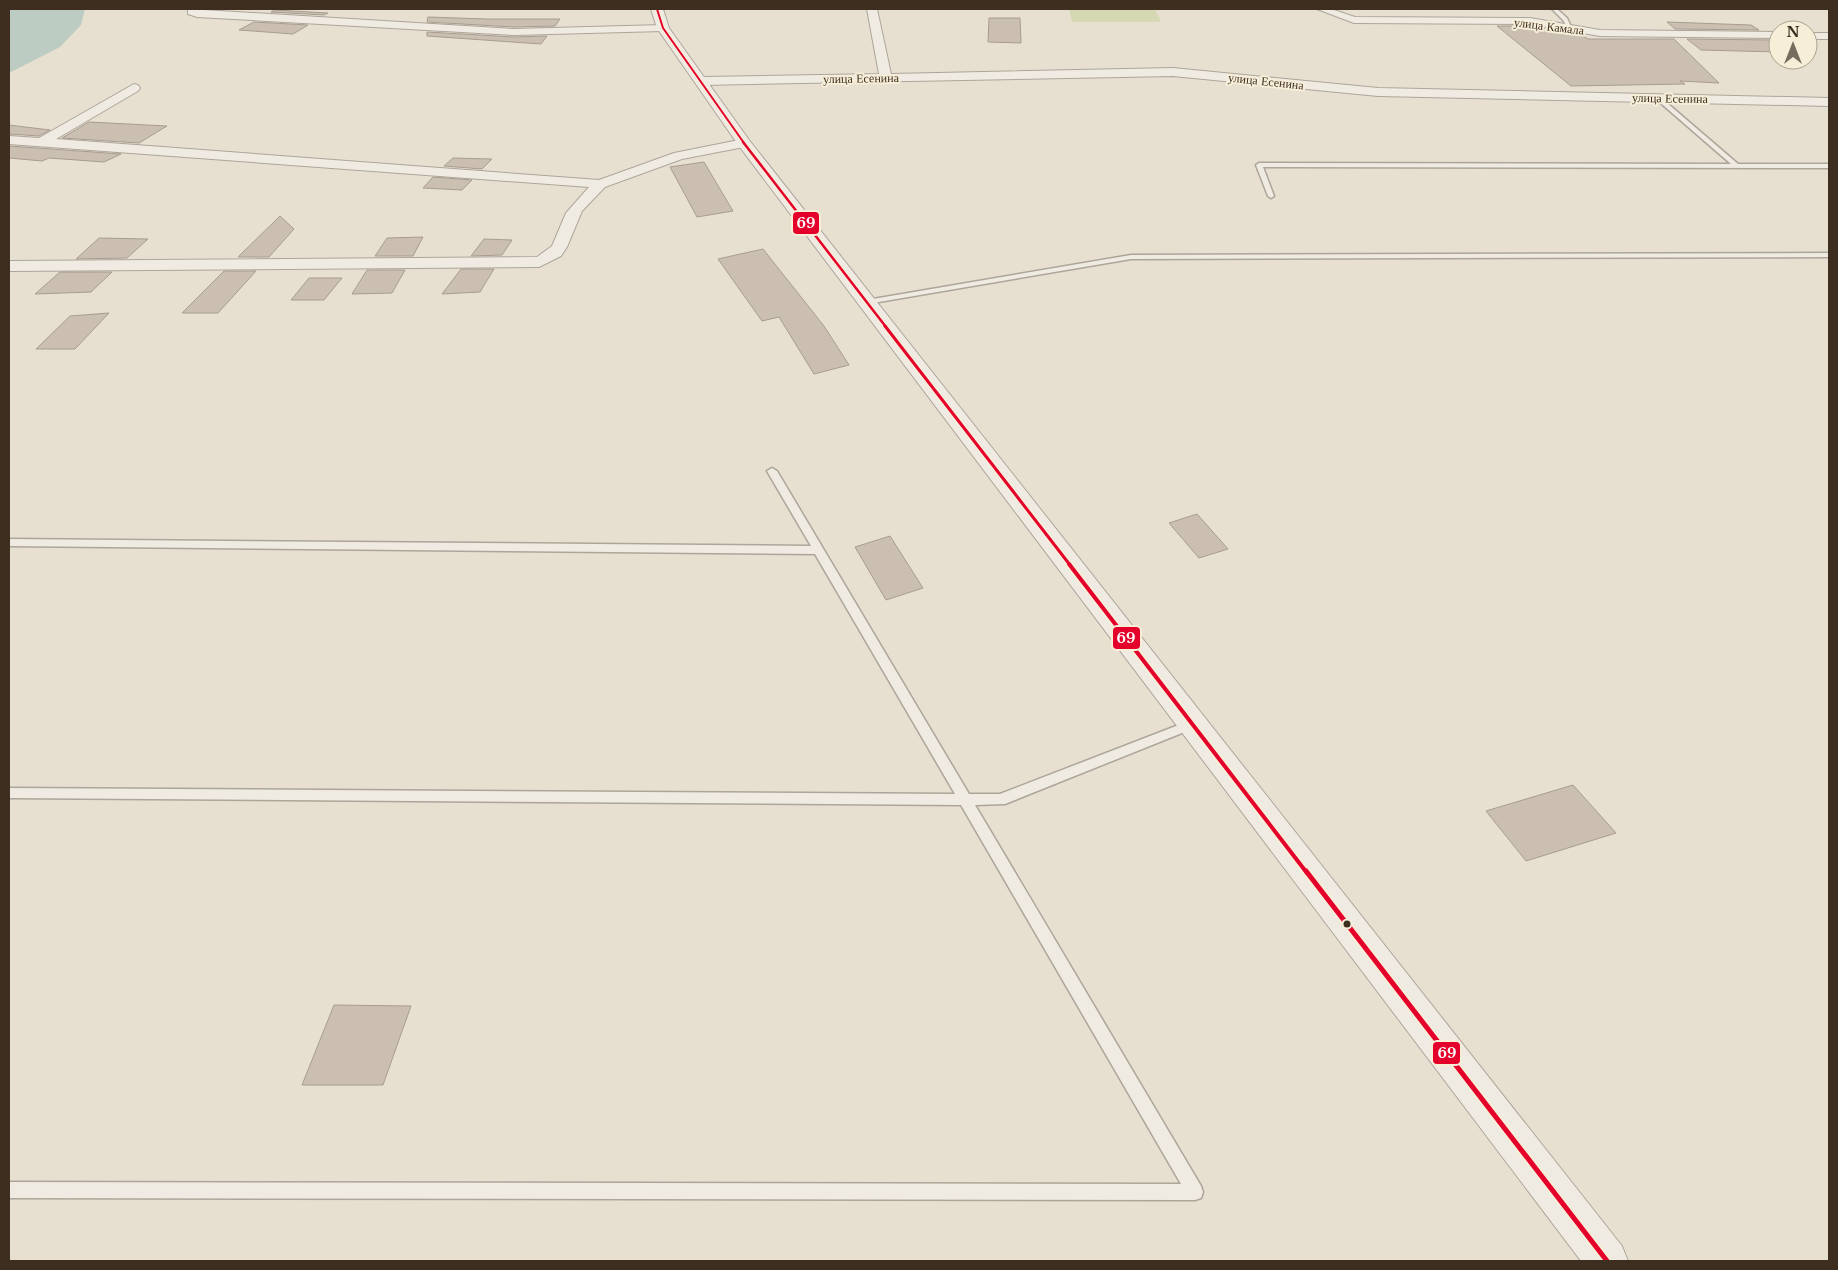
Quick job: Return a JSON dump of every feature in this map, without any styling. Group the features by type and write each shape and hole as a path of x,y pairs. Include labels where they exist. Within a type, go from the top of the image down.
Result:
{"street":[{"path":"193,9 192,12 197,14 223,16 514,32 660,18 744,143 1607,1261"},
{"path":"872,9 886,78"},
{"name":"улица Камала","path":"1322,9 1354,20 1530,21 1600,33 1768,35"},
{"name":"улица Есенина","path":"702,81 1173,72 1378,92 1829,102"},
{"path":"42,142 134,88"},
{"path":"9,140 600,184 678,156 744,143"},
{"path":"9,266 539,262 551,258 558,252 572,213 600,184"}],"lane":[{"path":"1554,9 1565,19 1570,28"},
{"path":"1658,98 1737,166"},
{"path":"1272,196 1258,165 1829,166"},
{"path":"867,302 1131,257 1829,255"},
{"path":"9,1190 1195,1192 772,471"},
{"path":"9,543 818,550"},
{"path":"9,793 1000,800 1193,724"}],"green space":[{"path":"1069,9 1155,9 1161,22 1072,22"}],"shaded area":[{"path":"9,9 85,9 81,25 60,47 9,73"}],"building":[{"path":"275,10 328,13 324,15 271,12"},
{"path":"428,17 560,19 555,26 514,27 427,22"},
{"path":"989,18 1020,18 1021,43 988,42"},
{"path":"254,22 308,25 293,34 239,30"},
{"path":"1667,22 1751,25 1759,30 1675,29"},
{"path":"1497,26 1530,26 1581,35 1588,39 1674,39 1719,83 1680,81 1685,84 1571,86"},
{"path":"427,32 514,37 547,36 541,44 427,36"},
{"path":"1687,39 1768,40 1768,52 1701,50"},
{"path":"89,122 167,126 139,143 62,138"},
{"path":"9,125 50,130 39,136 9,134"},
{"path":"9,146 121,154 104,162 49,158 42,161 9,158"},
{"path":"453,158 492,159 482,169 444,166"},
{"path":"704,162 733,211 697,217 670,167"},
{"path":"433,177 472,180 462,190 423,188"},
{"path":"280,216 294,229 269,257 238,257"},
{"path":"423,237 413,256 375,256 387,238"},
{"path":"99,238 148,239 127,258 76,259"},
{"path":"484,239 512,240 502,255 471,256"},
{"path":"763,249 824,326 849,365 814,374 779,317 762,321 718,259"},
{"path":"461,269 494,269 480,292 442,294"},
{"path":"367,270 405,270 392,293 352,294"},
{"path":"224,271 256,271 218,313 182,313"},
{"path":"60,272 112,272 91,292 35,294"},
{"path":"309,278 342,278 324,300 291,300"},
{"path":"109,313 75,349 36,349 70,316"},
{"path":"1197,514 1228,549 1199,558 1169,523"},
{"path":"890,536 923,588 886,600 855,547"},
{"path":"1573,785 1616,833 1526,861 1486,811"},
{"path":"334,1005 411,1006 383,1085 302,1085"}],"transit line":[{"name":"69","path":"657,9 663,28 744,143 1607,1261"}]}
